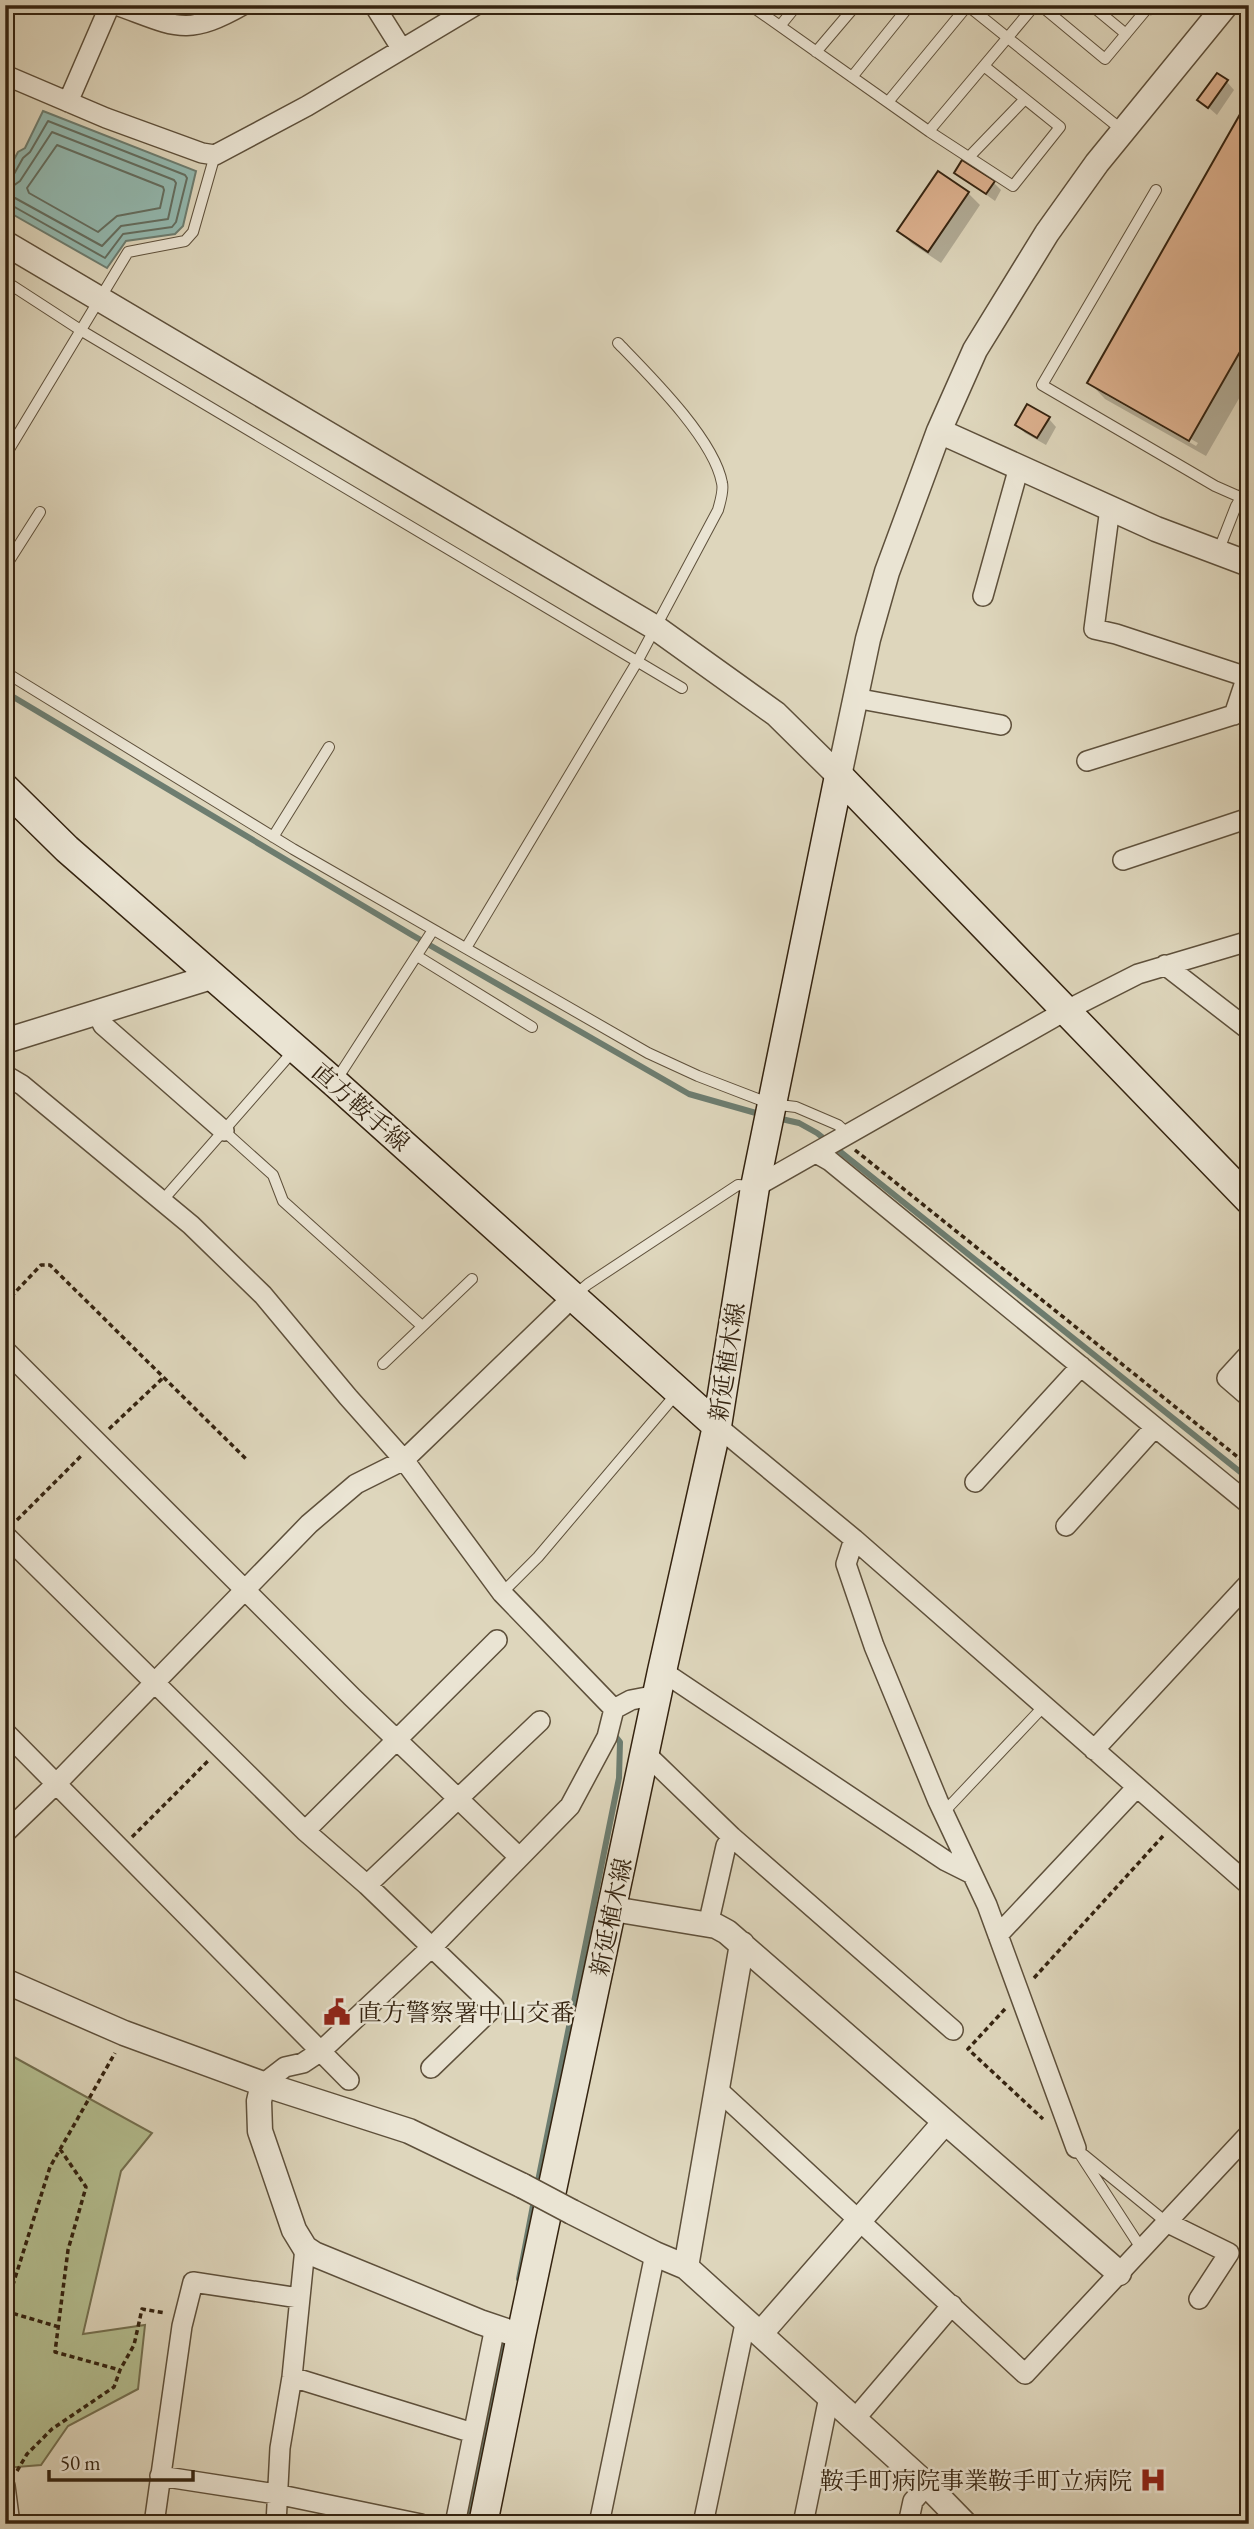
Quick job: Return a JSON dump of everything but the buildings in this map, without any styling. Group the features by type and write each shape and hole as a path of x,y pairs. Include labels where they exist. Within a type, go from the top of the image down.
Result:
{"main road":[{"path":"839,776 1249,1200"},
{"name":"新延植木線","path":"483,2524 508,2332 613,1909 717,1426 755,1187 839,776"},
{"name":"直方鞍手線","path":"5,788 67,849 575,1296 717,1426"}],"street":[{"path":"68,102 110,5"},
{"path":"116,5 173,25 195,27 215,21 243,5"},
{"path":"374,5 401,48"},
{"path":"5,75 118,122 202,153 215,155 307,106 477,5"},
{"path":"839,776 868,639 887,572 939,431 975,350 1117,126 1226,5"},
{"path":"5,243 656,628 776,714 839,776"},
{"path":"939,431 1156,529 1249,564"},
{"path":"983,596 1019,467"},
{"path":"1087,761 1241,712 1248,674 1094,629 1110,508"},
{"path":"856,698 1001,725"},
{"path":"1123,860 1249,818"},
{"path":"755,1187 1065,1012 1138,974 1249,942"},
{"path":"1166,965 1249,1030"},
{"path":"5,1041 211,977"},
{"path":"97,1013 103,1025 224,1131"},
{"path":"5,1075 22,1085 191,1225 263,1295 404,1460 502,1593 614,1710"},
{"path":"816,1153 830,1161 1249,1504"},
{"path":"5,1833 309,1524 356,1484 404,1460 575,1296"},
{"path":"5,1350 396,1739 519,1857"},
{"path":"1249,1354 1227,1378 1249,1397"},
{"path":"975,1482 1080,1366"},
{"path":"717,1426 854,1539 1249,1885"},
{"path":"1066,1526 1155,1427"},
{"path":"10,1529 153,1683 494,2007 431,2068"},
{"path":"854,1539 846,1564 874,1646 943,1813 998,1935 1076,2148"},
{"path":"1094,1750 1249,1583"},
{"path":"305,1830 497,1640"},
{"path":"455,2524 473,2433 508,2332 326,2259 305,2248 294,2230 260,2131 259,2101 263,2084 285,2067 303,2063 321,2051 432,1947 570,1806 607,1737 614,1710 660,1683 946,1861 972,1874"},
{"path":"367,1885 540,1721"},
{"path":"5,1732 349,2080"},
{"path":"645,1753 732,1837 953,2030"},
{"path":"998,1935 1137,1787"},
{"path":"708,1924 726,1846 732,1837"},
{"path":"613,1909 708,1924 727,1932 1119,2273"},
{"path":"686,2267 742,1944"},
{"path":"5,1981 124,2033 263,2084 409,2131 686,2267 927,2485 965,2524"},
{"path":"718,2090 1026,2374 1249,2134"},
{"path":"704,2524 753,2326 859,2220 945,2122"},
{"path":"1166,2222 1229,2253 1199,2300"},
{"path":"276,2524 280,2448 292,2377 305,2248"},
{"path":"599,2524 655,2254"},
{"path":"154,2524 185,2316 193,2282 299,2298"},
{"path":"853,2420 952,2305"},
{"path":"292,2377 473,2433"},
{"path":"803,2524 829,2397"},
{"path":"160,2476 276,2494 421,2524"},
{"path":"10,2479 10,2524"},
{"path":"908,2524 913,2501 927,2485"}],"lane":[{"path":"750,5 888,103 1013,186 1060,127 984,66"},
{"path":"780,26 797,5"},
{"path":"816,52 856,5"},
{"path":"852,77 910,5"},
{"path":"888,103 967,5 1117,126"},
{"path":"929,131 1037,5 1105,59 1150,5"},
{"path":"1091,5 1126,34"},
{"path":"969,157 1025,99"},
{"path":"5,456 128,252 185,241 193,232 215,155"},
{"path":"1156,190 1042,386 1215,486 1245,499"},
{"path":"5,281 82,331 682,688"},
{"path":"466,948 637,662 718,510 723,484 710,451 662,387 618,343"},
{"path":"1218,552 1245,499 1249,484"},
{"path":"5,567 40,512"},
{"path":"5,673 273,837 648,1053 771,1104 796,1107 838,1125 849,1135"},
{"path":"273,837 329,747"},
{"path":"335,1083 433,930"},
{"path":"418,956 533,1027"},
{"path":"162,1201 295,1049"},
{"path":"224,1131 273,1175 283,1201 422,1326"},
{"path":"575,1296 588,1284 738,1185 755,1187"},
{"path":"383,1364 472,1279"},
{"path":"502,1593 538,1557 678,1391"},
{"path":"943,1813 1044,1706"},
{"path":"1076,2148 1166,2222"},
{"path":"1076,2148 1141,2248"}],"path":[{"path":"849,1135 853,1149 1249,1466"},
{"path":"5,1303 41,1265 50,1265 246,1458"},
{"path":"10,1529 164,1377"},
{"path":"120,1848 220,1748"},
{"path":"1046,2121 968,2049 1176,1821"},
{"path":"59,2326 5,2311 50,2166 124,2033"},
{"path":"60,2149 86,2187 68,2250 55,2352 120,2370"},
{"path":"10,2479 27,2454 52,2429 114,2387 134,2345 142,2309 185,2316"}],"green space":[{"path":"12,2056 152,2133 121,2171 83,2334 145,2325 138,2389 68,2426 41,2465 5,2468 5,2067"}],"water":[{"path":"43,111 196,171 183,226 175,234 126,241 107,268 5,210 5,176 18,152 25,148"}],"waterway":[{"path":"5,692 412,935 689,1094 763,1115"},
{"path":"777,1118 799,1123 817,1133 1249,1479"},
{"path":"537,2186 619,1778 620,1742 616,1737"},
{"path":"519,2279 534,2200"},
{"path":"467,2524 506,2341"}],"place":[{"name":"直方警察署中山交番","path":"337,2012"},
{"name":"鞍手町病院事業鞍手町立病院","path":"1153,2480"}]}
